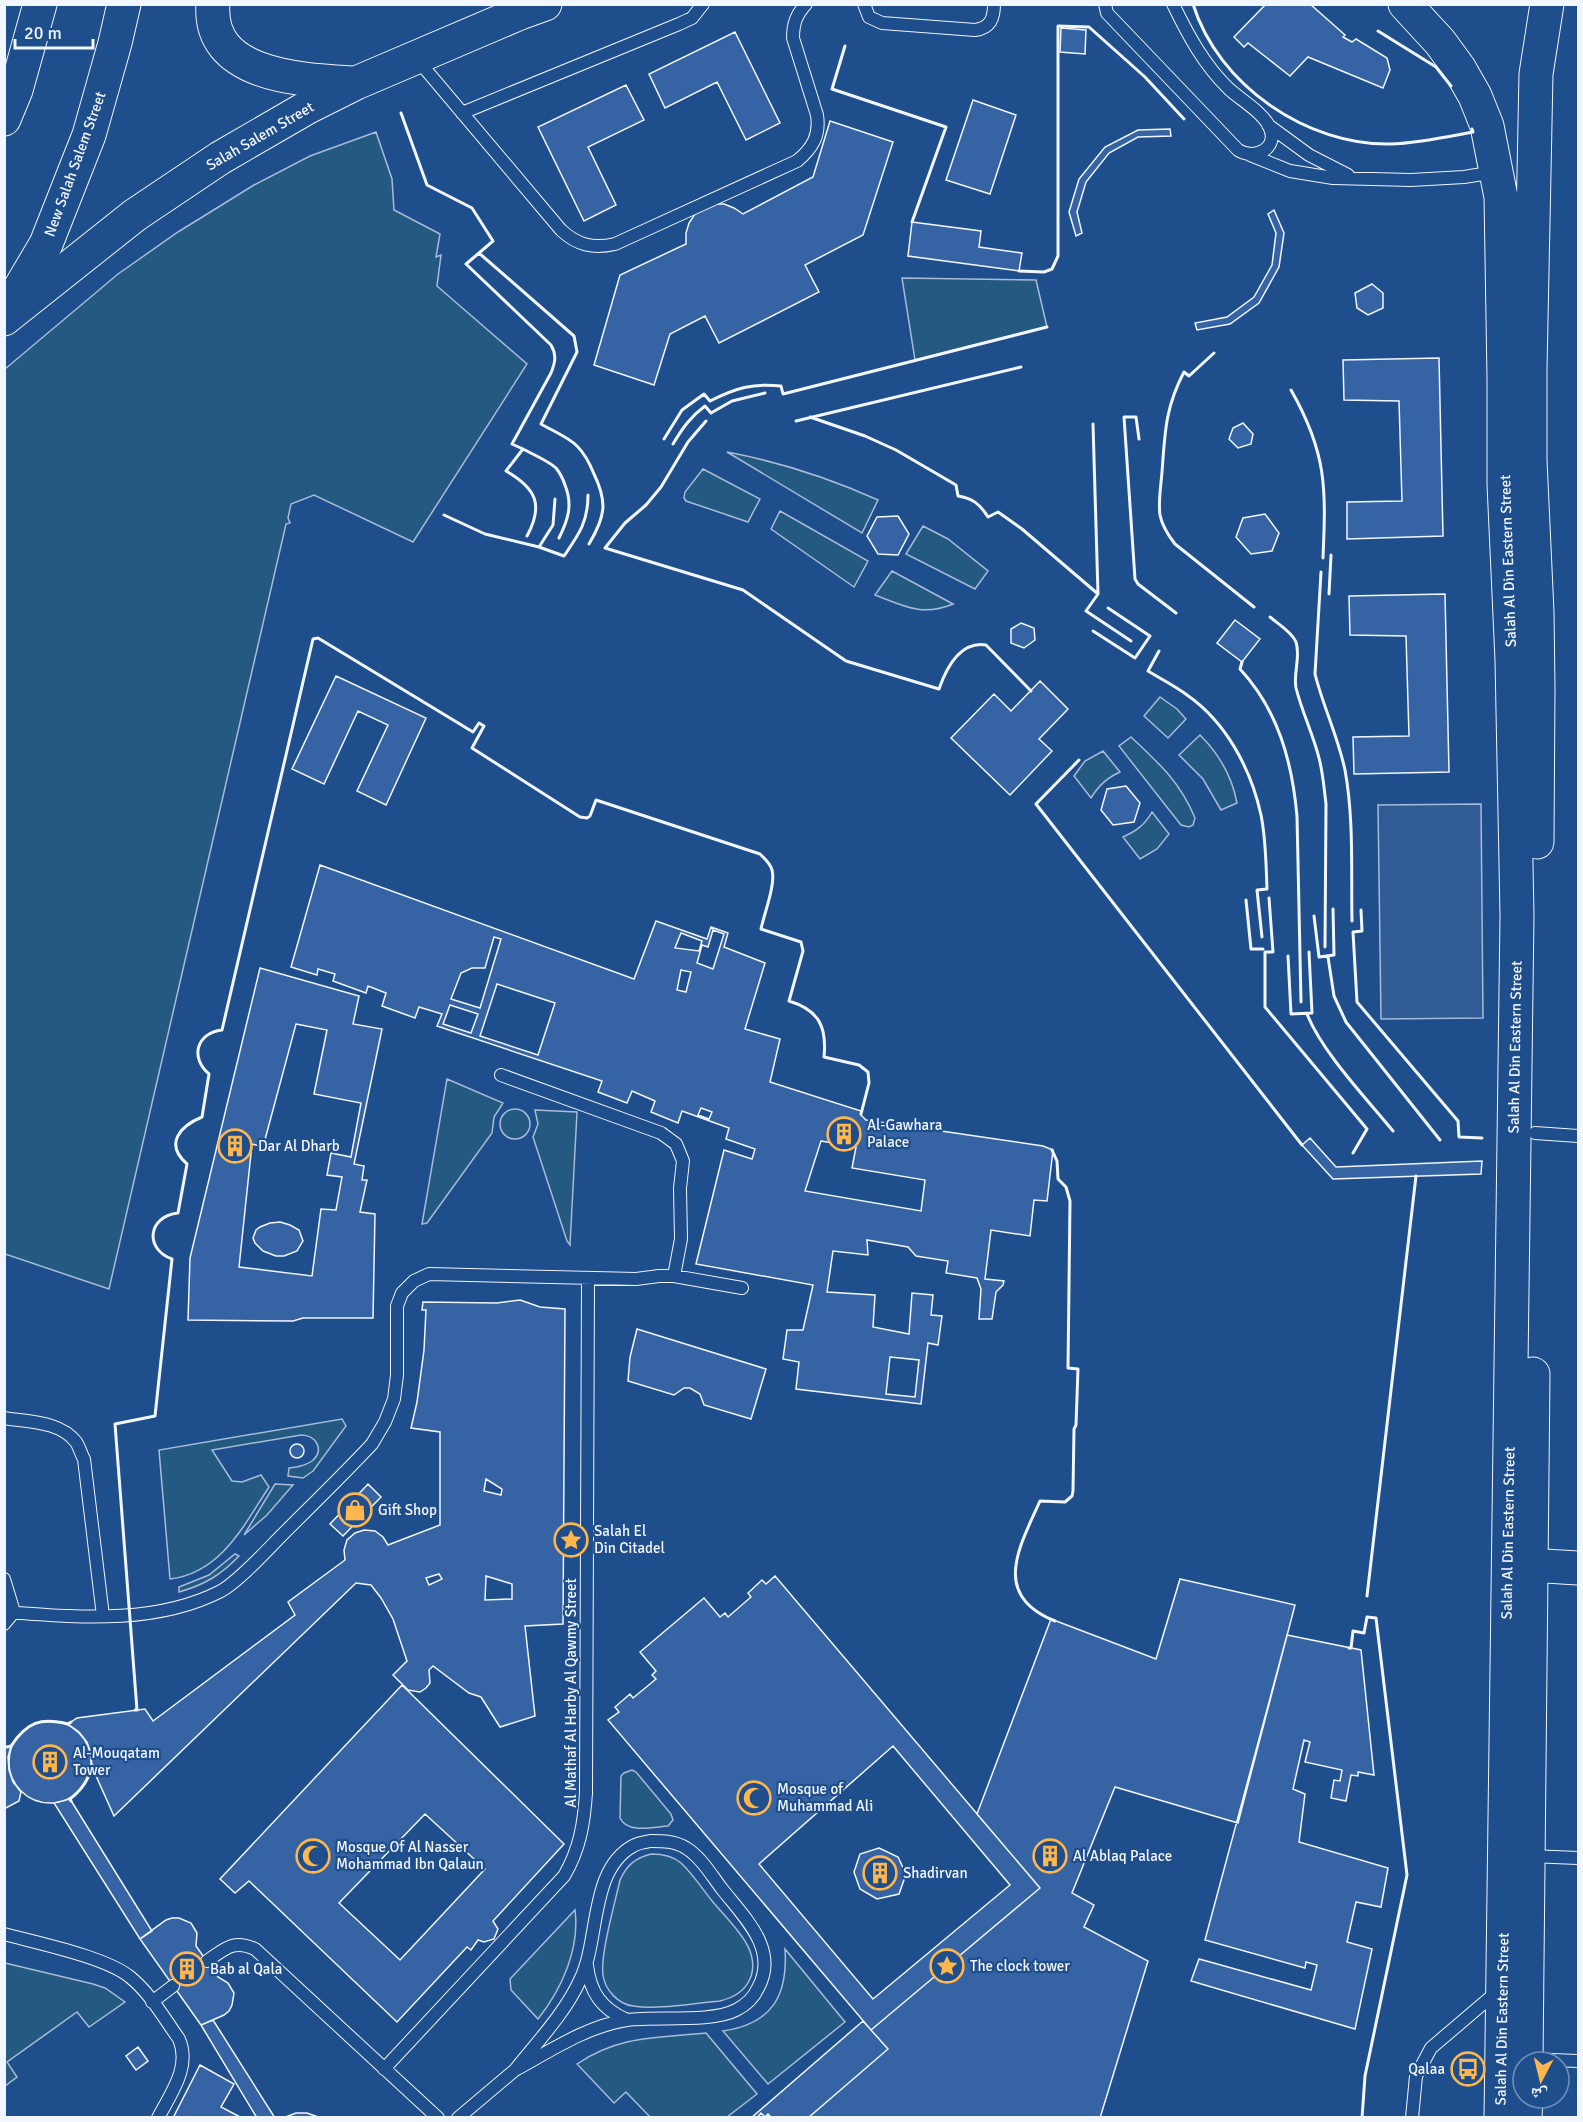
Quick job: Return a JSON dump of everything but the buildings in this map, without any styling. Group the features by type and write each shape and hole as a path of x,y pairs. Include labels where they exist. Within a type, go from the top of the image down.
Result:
{"main road":[{"path":"4,119 16,90 40,4"},
{"name":"New Salah Salem Street","path":"4,317 46,244 89,135 124,4"},
{"path":"213,4 214,24 219,37 236,57 246,64 273,74 296,79 356,83"},
{"name":"Salah Salem Street","path":"4,317 153,202 220,158 308,107 415,57 545,4"},
{"name":"Salah Al Din Eastern Street","path":"1405,4 1440,42 1459,68 1475,96 1487,126 1501,197 1504,484 1512,660 1517,915 1520,1565 1528,1856 1526,2050"},
{"name":"Salah Al Din Eastern Street","path":"1501,2118 1502,1987 1535,1133 1539,688 1530,460 1530,370 1536,74 1547,4"},
{"path":"1520,1565 1578,1568"}],"lane":[{"path":"462,113 692,18 703,4"},
{"path":"415,57 571,239 594,247 615,244 797,161 806,153 814,143 818,124 793,27 797,15 806,4"},
{"path":"864,4 870,17 882,22 975,30 988,25 994,14 994,4"},
{"path":"1105,4 1107,13 1238,150 1249,155 1290,171 1333,178 1411,180 1464,177 1496,171"},
{"path":"1173,4 1189,37 1209,68 1229,89 1268,125 1309,155 1355,178"},
{"path":"1249,155 1255,155 1266,149 1271,137 1268,125"},
{"path":"501,1075 661,1133 676,1144 681,1152 683,1170 680,1188 681,1239 674,1276"},
{"path":"1535,1133 1578,1136"},
{"path":"9,1612 103,1616 156,1612 189,1604 223,1590 260,1557 372,1444 385,1422 394,1399 397,1375 397,1306 402,1293 414,1281 429,1274 636,1279 659,1275 742,1288"},
{"name":"Al Mathaf Al Harby Al Qawmy Street","path":"384,2069 564,1876 580,1841 585,1817 586,1793 588,1278"},
{"path":"4,1418 64,1430 77,1443 84,1459 103,1616"},
{"path":"4,1579 9,1612 4,1624"},
{"path":"458,2118 515,2070 564,2007 587,1964 601,1895 608,1873 616,1860 633,1846 651,1841 670,1841 687,1849 702,1864 758,1935 766,1956 764,1978 754,1997 735,2011 714,2016 628,2020 599,2027 515,2070"},
{"path":"1528,1856 1578,1858"},
{"path":"4,1934 117,1968 139,1985 179,2039 183,2048 183,2069 158,2118"},
{"path":"207,1961 227,1947 237,1944 255,1949 438,2118"},
{"path":"587,1964 588,1979 602,2005 628,2020"},
{"path":"152,2002 173,1986"},
{"path":"1412,2118 1416,2076 1431,2048 1502,1987"}],"shaded area":[{"path":"376,132 392,179 394,210 440,234 436,257 441,255 437,286 527,364 413,542 314,495 291,504 288,518 290,523 286,524 109,1289 5,1254 5,369 118,274 178,232 254,185 310,156"},
{"path":"902,278 1036,280 1047,327 915,360"},
{"path":"727,452 804,472 878,500 862,533"},
{"path":"703,469 760,499 748,522 686,501 685,492"},
{"path":"780,511 868,561 854,587 771,529"},
{"path":"923,526 948,539 988,571 975,589 906,554"},
{"path":"892,571 953,604 932,610 922,610 875,595"},
{"path":"1160,697 1177,709 1186,719 1168,738 1144,716"},
{"path":"1200,735 1214,750 1224,766 1235,793 1237,803 1221,810 1203,779 1179,755"},
{"path":"1131,737 1176,783 1195,818 1193,825 1189,827 1181,825 1119,746"},
{"path":"1103,751 1120,772 1104,782 1091,798 1074,776 1085,761"},
{"path":"1481,804 1483,1018 1381,1019 1378,805"},
{"path":"1152,812 1169,834 1157,849 1140,859 1123,837 1140,827"},
{"path":"447,1079 503,1103 494,1117 492,1133 427,1223 422,1224"},
{"path":"515,1109 521,1110 529,1118 529,1130 521,1138 515,1139 509,1138 501,1130 500,1124 501,1118 509,1110"},
{"path":"535,1110 577,1112 570,1245 533,1137 538,1124"},
{"path":"342,1419 346,1426 313,1471 303,1478 288,1476 289,1468 307,1464 316,1457 317,1444 306,1436 212,1450 232,1481 242,1482 261,1475 269,1487 240,1531 217,1557 188,1575 170,1579 159,1450"},
{"path":"275,1484 293,1485 267,1515 244,1535"},
{"path":"235,1554 239,1556 219,1574 204,1583 179,1592 179,1587 209,1575"},
{"path":"632,1770 671,1814 673,1820 668,1826 635,1828 623,1823 620,1818 621,1776"},
{"path":"651,1854 667,1856 681,1863 743,1938 752,1959 752,1970 747,1985 737,1994 720,2001 643,2007 627,2005 609,1991 603,1975 604,1955 620,1880 632,1863"},
{"path":"575,1910 575,1939 572,1953 555,1995 538,2019 511,1990 510,1979"},
{"path":"785,1949 845,2022 768,2084 723,2031 753,2022 765,2015 773,2005 783,1981"},
{"path":"5,1963 93,1984 105,1988 125,2002 89,2027 77,2012 7,2062 17,2077 5,2086"},
{"path":"706,2033 757,2094 727,2117 650,2117 626,2092 614,2103 577,2064 608,2048 624,2043 655,2037"}],"wall":[{"path":"1193,4 1205,33 1223,60 1244,84 1270,105 1298,122 1328,134 1359,142 1391,144 1443,138 1473,132 1472,129"},
{"path":"1019,271 1044,272 1052,269 1058,256 1058,26 1089,27 1145,77 1184,119"},
{"path":"1378,31 1436,67 1451,86"},
{"path":"845,46 832,89 946,127 912,222"},
{"path":"401,113 427,185 472,208 493,241 479,253 574,336 577,352 541,424 577,446 587,459 598,484 603,510 589,544"},
{"path":"479,253 466,264 551,345 555,356 551,373 512,444 523,449 506,471 524,484 534,498 535,515 527,536"},
{"path":"664,439 682,410 704,394 710,401 736,390 761,385 781,386 783,394 1047,327"},
{"path":"1214,353 1189,376 1184,372 1173,397 1165,433 1159,499 1160,515 1162,523 1175,544 1254,607"},
{"path":"796,421 1021,367"},
{"path":"1291,390 1312,433 1322,471 1323,558"},
{"path":"673,444 695,414 705,406 711,413 732,401 765,393"},
{"path":"810,417 865,436 896,450 956,485 958,496 975,502 988,517 998,512 1022,529 1098,594 1086,611 1131,641"},
{"path":"1139,439 1136,417 1124,417 1135,579 1138,584 1176,613"},
{"path":"706,421 688,442 661,487 646,505 625,523 605,548 743,590 846,661 939,689 955,658 969,647 986,645 1031,691"},
{"path":"1093,424 1098,594"},
{"path":"523,449 552,465 563,481 569,506 567,519 559,538"},
{"path":"539,547 564,556 582,527 588,495"},
{"path":"444,515 485,534 539,547 553,525 555,499"},
{"path":"1329,594 1331,555"},
{"path":"1321,572 1315,674 1342,758 1348,789 1351,826 1352,921"},
{"path":"1093,631 1135,658 1150,636 1108,608"},
{"path":"1270,617 1296,642 1298,653 1296,688 1317,749 1322,775 1326,804 1325,947"},
{"path":"135,1710 137,1710 115,1424 155,1416 172,1259 157,1248 153,1233 160,1220 178,1213 187,1164 180,1157 176,1143 178,1136 187,1125 202,1117 209,1074 199,1061 199,1047 206,1036 222,1030 313,639 318,638 473,732 479,723 484,726 472,748 580,817 590,816 596,800 760,854 770,865 773,876 761,929 801,942 803,951 789,1001 808,1009 819,1021 824,1037 824,1057 859,1065 868,1072 869,1083 861,1114"},
{"path":"1159,651 1148,671 1187,695 1214,719 1235,748 1251,781 1261,815 1265,843 1267,889 1257,890 1262,937"},
{"path":"1242,662 1240,669 1264,702 1281,737 1295,796 1301,1002"},
{"path":"1079,760 1036,804 1302,1145"},
{"path":"1269,898 1273,952 1265,952 1265,1007 1367,1129 1353,1153"},
{"path":"1246,900 1251,949 1263,949"},
{"path":"1314,916 1319,957 1334,955 1333,909"},
{"path":"1361,910 1362,931 1353,932 1357,1002 1458,1121 1459,1137 1482,1138"},
{"path":"1288,956 1291,1014 1312,1013 1309,952"},
{"path":"1328,957 1334,996 1346,1022 1440,1140"},
{"path":"1307,1014 1334,1059 1393,1131"},
{"path":"1052,1150 1057,1161 1058,1179 1066,1187 1070,1201 1068,1368 1078,1369 1073,1491 1072,1496 1065,1502 1040,1501 1019,1552 1016,1583 1022,1598 1035,1610 1055,1621"},
{"path":"1367,1596 1416,1176"},
{"path":"1349,1648 1351,1648 1353,1631 1364,1633 1367,1617 1376,1618 1407,1875 1365,2076 1362,2118"},
{"path":"7,1747 11,1746 23,1731 35,1723 50,1721 68,1724 71,1722"},
{"path":"71,1801 70,1799 87,1780 92,1765"}],"place":[{"name":"Al-Gawhara Palace","path":"844,1134"},
{"name":"Dar Al Dharb","path":"235,1146"},
{"name":"Gift Shop","path":"355,1510"},
{"name":"Salah El Din Citadel","path":"571,1540"},
{"name":"Al-Mouqatam Tower","path":"50,1762"},
{"name":"Mosque of Muhammad Ali","path":"754,1798"},
{"name":"Mosque Of Al Nasser Mohammad Ibn Qalaun","path":"313,1856"},
{"name":"Al Ablaq Palace","path":"1050,1856"},
{"name":"Shadirvan","path":"880,1873"},
{"name":"The clock tower","path":"947,1966"},
{"name":"Bab al Qala","path":"187,1969"},
{"name":"Qalaa","path":"1468,2069"}]}
